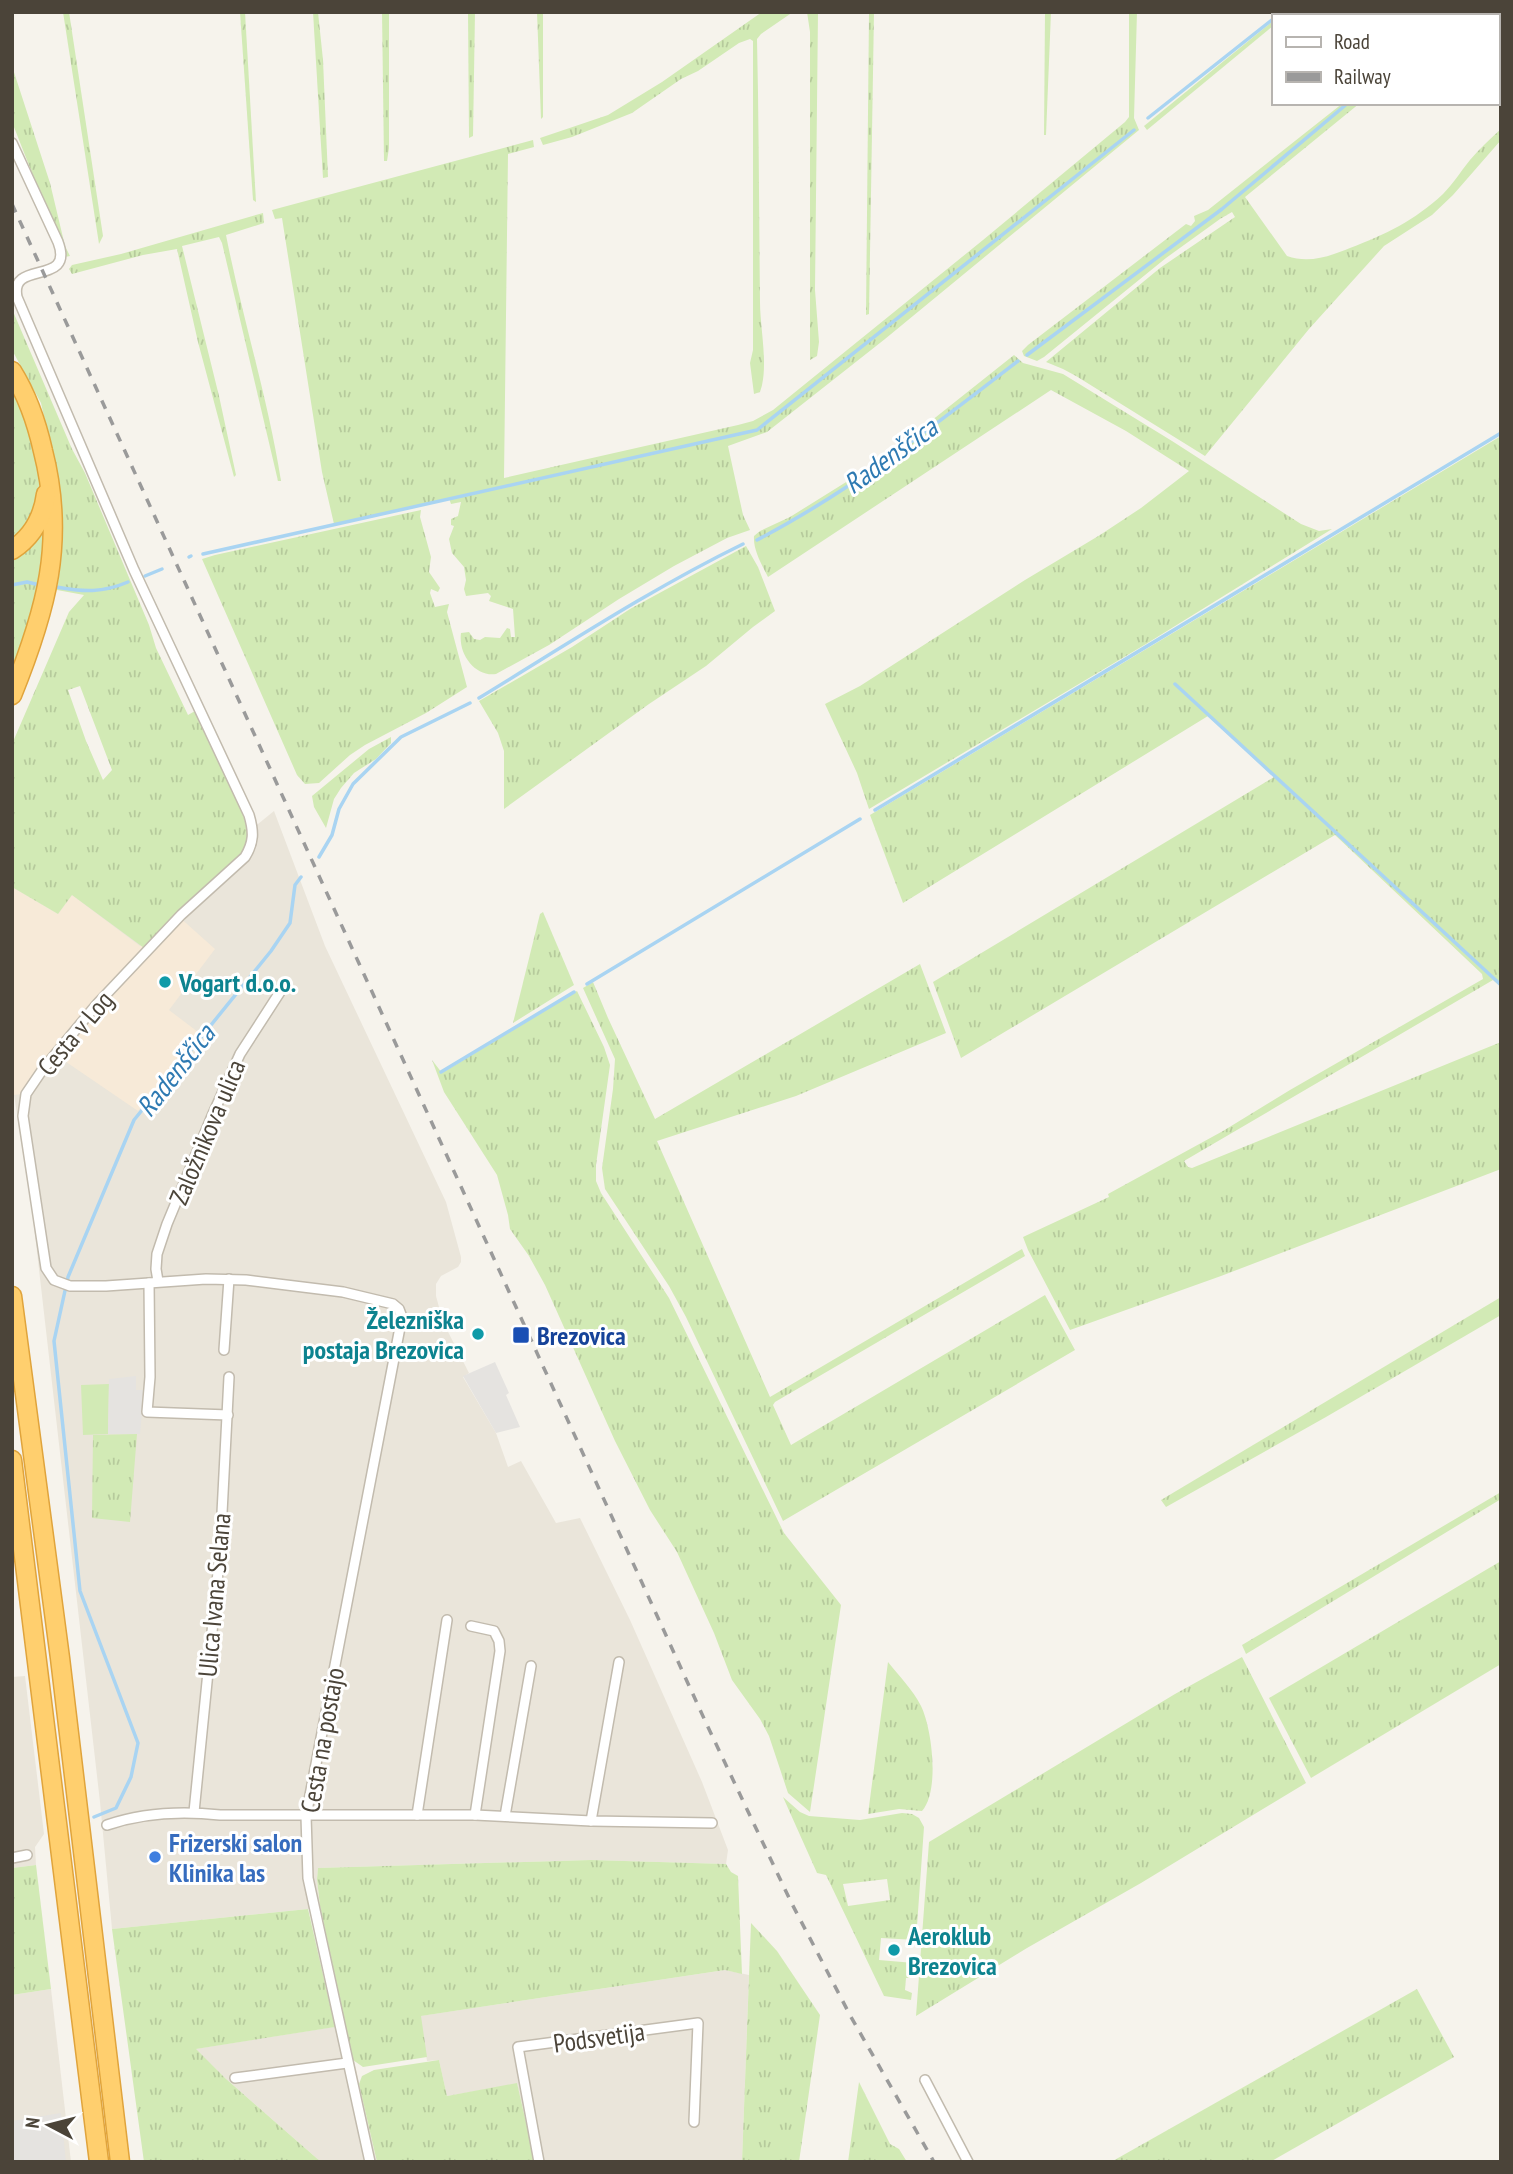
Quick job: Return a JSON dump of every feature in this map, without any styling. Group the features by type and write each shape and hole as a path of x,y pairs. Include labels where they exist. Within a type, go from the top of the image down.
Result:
{"highway":[{"path":"12,371 30,408 47,466 54,525 48,588 29,653 12,695"},
{"path":"12,550 27,538 40,519 46,498 47,466"},
{"path":"12,1296 60,1658 120,2162"},
{"path":"12,1460 99,2162"}],"street":[{"name":"Cesta v Log","path":"12,143 58,242 62,257 52,269 20,280 17,297 134,570 243,803 253,830 251,848 246,858 181,915 96,1004 26,1094 23,1116 46,1268 54,1280 70,1286 154,1282"},
{"name":"Založnikova ulica","path":"228,1415 146,1412 156,1254 240,1054 280,992"},
{"path":"154,1282 229,1279 224,1350"},
{"name":"Cesta na postajo","path":"229,1279 343,1292 393,1304 402,1317 306,1816 308,1878 370,2162"},
{"name":"Ulica Ivana Selana","path":"194,1812 220,1552 229,1377"},
{"path":"417,1815 447,1620"},
{"path":"471,1626 494,1631 500,1651 475,1815"},
{"path":"591,1821 619,1662"},
{"path":"505,1816 531,1666"},
{"path":"107,1825 125,1819 194,1812 306,1816 475,1815 712,1823"},
{"path":"12,1858 27,1855"},
{"name":"Podsvetija","path":"539,2162 518,2048 698,2023 694,2122"},
{"path":"235,2078 347,2063"},
{"path":"925,2080 968,2162"}],"shaded area":[{"path":"274,811 325,946 446,1202 461,1262 458,1267 441,1276 436,1284 436,1296 443,1322 469,1373 463,1377 496,1433 508,1467 521,1461 556,1523 580,1518 630,1620 702,1782 728,1850 726,1864 591,1860 318,1868 320,1906 112,1929 33,1217 12,1082 12,887 58,914 72,895 246,848 248,832"},
{"path":"12,887 58,914 72,895 140,946 177,915 215,949 169,1010 198,1032 138,1111 53,1053 29,1079 22,1094 14,1095"},
{"path":"495,1362 520,1427 496,1433 463,1376"},
{"path":"136,1376 136,1390 144,1390 140,1434 108,1434 109,1379"},
{"path":"25,1676 44,1834 35,1847 36,1865 12,1868 12,1677"},
{"path":"725,1970 749,1975 742,2162 535,2162 517,2084 447,2096 439,2060 427,2061 420,2016"},
{"path":"51,1989 71,2162 12,2162 12,1995"},
{"path":"346,2025 377,2162 321,2162 195,2049"},
{"path":"61,2113 66,2162 12,2162 12,2121"}],"green space":[{"path":"63,12 69,12 103,236 99,244"},
{"path":"240,12 245,12 256,202 253,200"},
{"path":"313,12 318,12 323,60 328,177 323,178"},
{"path":"382,12 389,12 387,161 384,161"},
{"path":"468,12 475,12 473,136 469,138"},
{"path":"537,12 543,12 541,119"},
{"path":"762,12 793,12 757,39 760,302 764,372 760,392 754,394 750,363 753,350 753,41 750,39 739,43 632,113 572,137 543,145 540,138 608,115 662,82"},
{"path":"807,12 818,12 815,290 819,342 817,356 810,360 810,32"},
{"path":"869,12 874,12 869,314 866,315"},
{"path":"1045,12 1051,12 1044,135"},
{"path":"1129,12 1137,12 1134,118 1139,130 885,339 767,432 728,446 743,515 750,530 727,538 674,566 549,645 496,674 488,674 475,668 465,656 461,633 469,632 474,639 480,640 485,637 500,638 507,628 510,629 511,637 515,637 513,609 489,601 491,596 488,593 466,596 464,567 452,553 449,539 454,526 451,525 451,519 458,516 461,502 451,504 449,498 334,524 322,472 282,218 275,219 272,210 533,140 534,147 508,154 504,478 738,425 753,421 773,410 1125,122 1129,117"},
{"path":"1272,22 1272,27 1147,130 1144,126"},
{"path":"12,66 50,183 65,246 70,256 65,257 12,122"},
{"path":"1340,105 1358,105 1245,197 1287,256 1311,259 1327,256 1388,232 1421,212 1443,194 1473,156 1501,129 1501,140 1453,195 1432,215 1384,246 1309,329 1205,456 1076,376 1046,362 1160,268 1235,217 1232,212 1166,258 1044,357 1037,361 1024,356 1022,351 1186,224 1191,226 1195,221 1194,216 1208,210"},
{"path":"263,213 264,223 226,235 281,481 278,481 219,237 182,246 219,396 236,475 234,477 198,342 177,249 72,274 69,269 72,265 121,254"},
{"path":"12,309 72,449 85,473 149,625 156,648 188,715 195,711 238,802 248,832 246,848 240,859 144,948 72,895 58,914 12,887 12,744 69,612 84,595 57,590 60,567 60,487 41,403 12,350","holes":["80,686 112,770 103,780 68,690"]},
{"path":"1014,355 1023,363 1063,374 1301,524 1319,531 1332,529 1146,644 869,809 857,773 825,704 860,686 1100,535 1189,471 1126,431 1051,390 768,577 756,552 754,536 851,479 936,417"},
{"path":"12,391 33,440 39,476 34,511 27,527 12,543"},
{"path":"1501,436 1501,987 1493,980 1184,1161 1192,1168 1501,1042 1501,1169 1221,1276 1070,1330 1023,1237 1109,1197 1108,1194 1223,1131 1483,979 1482,974 1335,835 961,1058 933,982 1274,777 1208,716 903,903 870,815"},
{"path":"421,510 420,517 431,557 429,572 440,588 438,592 431,589 430,593 435,607 449,604 447,612 467,687 426,713 365,745 319,783 305,784 297,775 202,559"},
{"path":"45,524 35,597 12,667 12,555"},
{"path":"746,546 758,567 775,611 706,666 504,809 504,751 498,733 479,701 572,647 630,609"},
{"path":"391,737 391,743 376,759 354,773 341,788 334,799 326,828 314,807 312,796 369,749"},
{"path":"543,912 574,985 513,1023 540,914"},
{"path":"920,964 946,1033 796,1096 657,1141 770,1397 1022,1249 1025,1256 775,1402 773,1405 791,1445 1045,1295 1075,1350 783,1521 686,1317 669,1286 605,1189 602,1168 615,1059 583,988 593,982 655,1119"},
{"path":"577,991 610,1065 596,1165 596,1181 601,1193 669,1298 784,1533 841,1605 810,1812 788,1793 769,1736 732,1680 677,1552 650,1510 615,1441 545,1285 510,1229 497,1175 444,1092 432,1060 442,1073"},
{"path":"1501,1297 1501,1315 1166,1507 1161,1500"},
{"path":"109,1384 108,1434 83,1435 81,1385"},
{"path":"137,1434 130,1522 92,1518 93,1435"},
{"path":"1501,1492 1501,1499 1246,1654 1242,1645"},
{"path":"1501,1561 1501,1664 1311,1778 1269,1698"},
{"path":"1242,1657 1306,1783 916,2016 929,1842 1175,1694"},
{"path":"888,1662 914,1694 925,1716 931,1744 931,1789 928,1802 922,1811 899,1809 868,1814"},
{"path":"783,1797 809,1816 860,1820 902,1813 919,1818 924,1827 916,1940 881,1938 879,1960 914,1963 913,1978 906,1978 905,1990 912,1993 911,2000 884,1996 826,1875 817,1873","holes":["887,1879 890,1900 848,1906 843,1884"]},
{"path":"591,1860 726,1864 731,1872 738,1876 742,1974 725,1970 421,2016 427,2057 363,2067 353,2060 320,1906 318,1868"},
{"path":"36,1865 51,1989 12,1995 12,1868"},
{"path":"308,1909 335,2027 196,2049 321,2162 144,2162 112,1929"},
{"path":"751,1923 777,1951 820,2015 799,2162 742,2162"},
{"path":"1417,1989 1454,2057 1270,2162 1111,2162"},
{"path":"439,2060 447,2096 517,2083 535,2162 377,2162 359,2084 362,2076 374,2070"},
{"path":"859,2082 890,2144 899,2149 907,2162 848,2162"}],"waterway":[{"path":"1148,118 1272,20"},
{"path":"1499,38 1501,46"},
{"path":"1027,355 1222,209 1346,105"},
{"path":"203,554 757,430 1134,130"},
{"name":"Radenščica","path":"757,540 859,479 1018,361"},
{"path":"875,810 1501,433"},
{"name":"Radenščica","path":"479,698 642,599 743,544"},
{"path":"145,576 162,569"},
{"path":"12,585 27,582 40,585"},
{"path":"56,587 93,590 128,582"},
{"path":"1175,684 1501,985"},
{"name":"Radenščica","path":"319,857 332,835 339,809 353,784 401,737 470,703"},
{"path":"587,984 860,819"},
{"path":"94,1817 116,1808 131,1777 138,1743 80,1591 54,1341 68,1277 134,1120 271,951 290,923 295,885 301,877"},
{"path":"441,1072 574,992"}],"railway":[{"path":"12,204 707,1725 791,1902 851,2017 934,2162"}],"place":[{"name":"Vogart d.o.o.","path":"165,982"},
{"name":"Železniška postaja Brezovica","path":"478,1334"},
{"name":"Brezovica","path":"521,1335"},
{"name":"Frizerski salon Klinika las","path":"155,1857"},
{"name":"Aeroklub Brezovica","path":"894,1950"}]}
